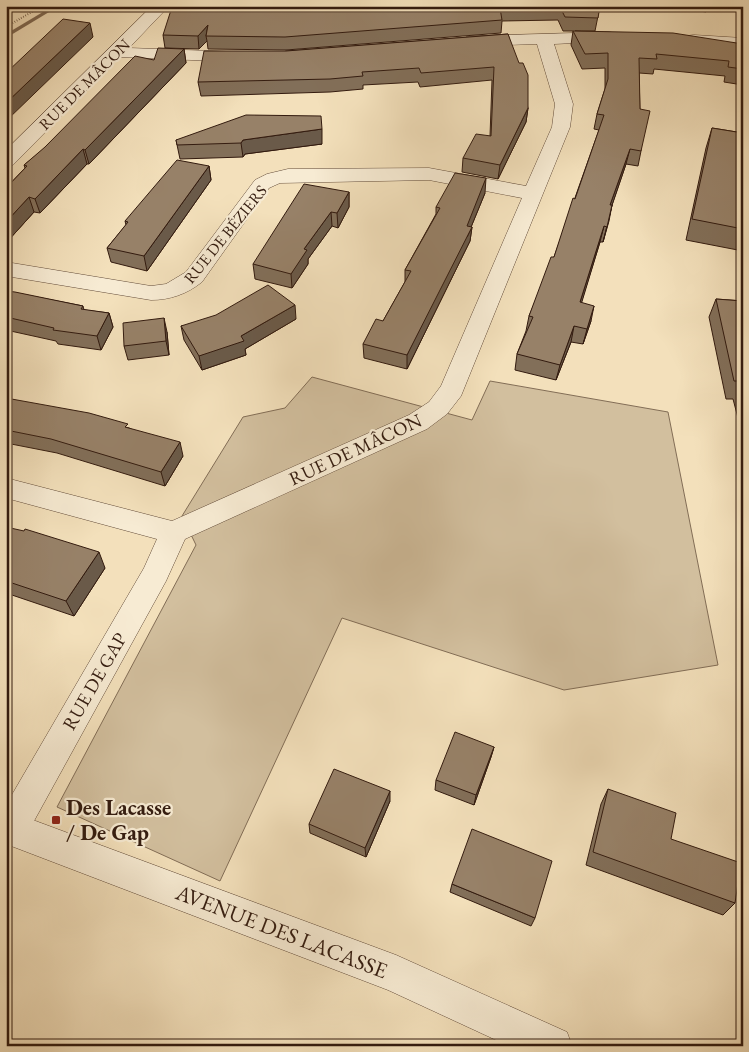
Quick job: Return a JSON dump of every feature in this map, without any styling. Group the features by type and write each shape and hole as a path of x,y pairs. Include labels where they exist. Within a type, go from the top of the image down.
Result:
{"street":[{"name":"RUE DE MÂCON","path":"6,161 160,6"},
{"name":"RUE DE MÂCON","path":"174,532 418,422 438,408 452,390 534,194 564,116 564,104 544,38"},
{"path":"451,43 544,38 629,38"},
{"path":"681,39 743,43"},
{"path":"116,52 180,56 260,57"},
{"name":"RUE DE BÉZIERS","path":"6,269 151,293 169,293 182,287 194,277 262,184 274,178 288,175 428,174 534,194"},
{"path":"6,488 174,532"},
{"name":"RUE DE GAP","path":"8,828 156,573 174,532"},
{"name":"AVENUE DES LACASSE","path":"8,828 396,974 553,1046"}],"path":[{"path":"6,27 42,6"}],"shaded area":[{"path":"312,377 472,420 490,381 668,412 718,665 564,690 342,618 220,881 57,807 196,545 182,516 243,417 285,408"}],"building":[{"path":"208,6 600,6 598,18 565,17 560,7 500,8 502,20 285,37 206,36 208,25 198,36 163,35 171,10 208,10"},
{"path":"63,19 90,23 6,103 6,73"},
{"path":"573,31 673,33 743,44 743,69 728,67 729,61 656,54 657,59 639,58 640,109 650,111 641,151 630,149 610,205 612,205 607,227 604,226 580,302 594,306 587,329 574,326 560,365 517,354 533,317 529,316 551,257 554,257 573,198 575,199 604,115 597,114 608,79 608,53 585,54"},
{"path":"508,34 519,63 523,63 528,75 528,108 500,165 463,158 476,134 491,136 494,67 421,73 419,68 362,72 363,76 330,79 198,82 204,51 286,51"},
{"path":"158,48 184,49 35,199 29,197 6,222 6,188 27,166 24,165 45,147 135,56 154,60"},
{"path":"246,115 321,116 322,129 243,140 241,143 177,145 176,140"},
{"path":"712,128 743,133 743,229 692,219"},
{"path":"177,160 209,166 144,256 107,248 128,222 125,221"},
{"path":"455,173 486,178 467,226 472,227 407,355 363,344 376,319 383,321 411,271 405,270 440,208 436,207"},
{"path":"304,184 349,192 337,213 331,212 304,249 307,250 291,274 253,264"},
{"path":"268,285 295,305 241,336 244,341 199,356 181,326 216,315"},
{"path":"6,291 83,306 81,309 109,313 97,336 53,330 54,328 6,317"},
{"path":"716,299 743,301 743,390 741,381 734,381"},
{"path":"164,318 166,341 124,346 123,323"},
{"path":"6,398 89,413 128,424 125,427 180,442 161,472 51,439 6,430"},
{"path":"6,527 24,531 25,529 99,552 66,601 6,581"},
{"path":"455,732 494,747 476,795 436,780"},
{"path":"334,769 390,791 365,848 309,824"},
{"path":"608,789 676,813 671,839 741,863 735,903 593,852"},
{"path":"472,829 552,861 535,918 452,884"}],"waterway":[{"path":"6,36 57,6"}],"place":[{"name":"Des Lacasse / De Gap","path":"56,820"}]}
